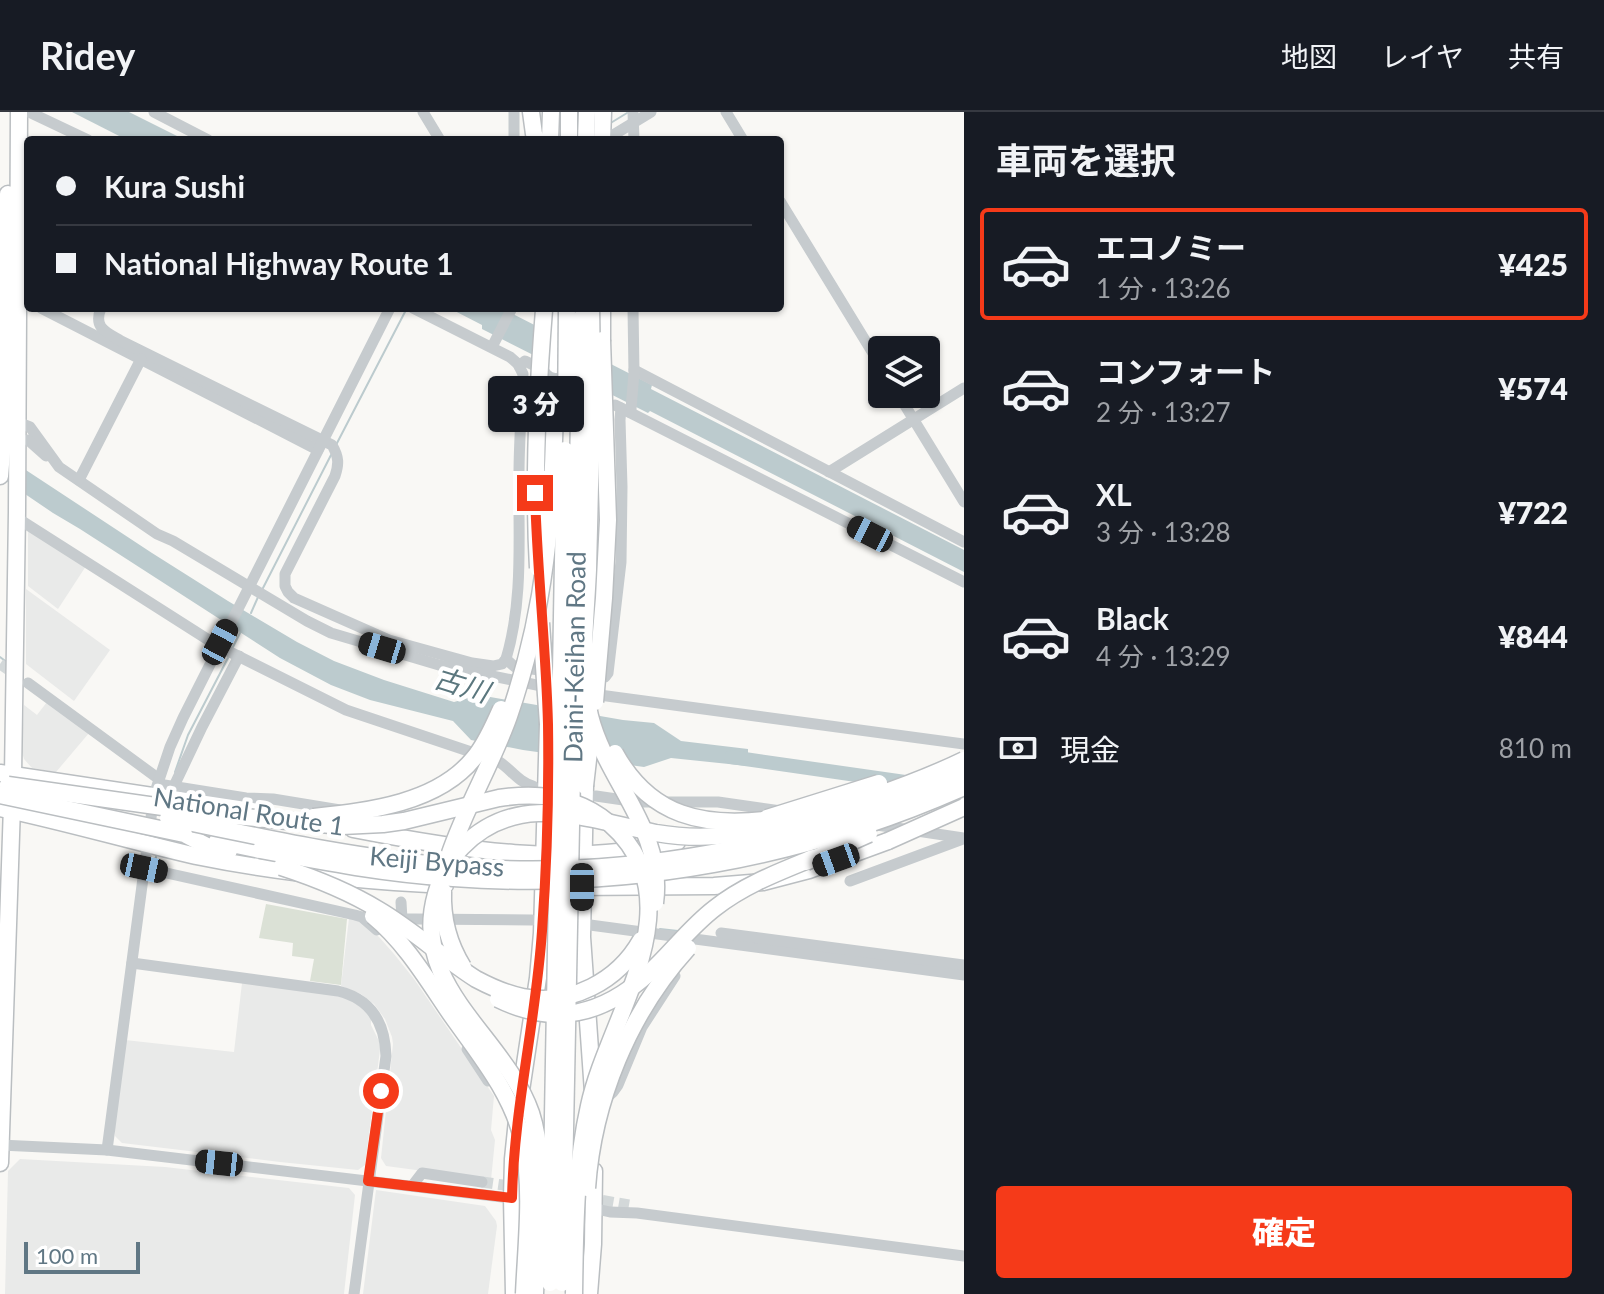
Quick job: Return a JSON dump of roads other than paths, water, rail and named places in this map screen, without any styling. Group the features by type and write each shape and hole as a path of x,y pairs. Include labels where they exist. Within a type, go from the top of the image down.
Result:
{"highway":[{"path":"0,476 16,432 2,381 9,112"},
{"path":"0,1163 4,782 21,686 16,432 23,223 19,112"},
{"path":"531,112 535,136"},
{"path":"568,136 569,112"},
{"path":"586,136 587,112"},
{"path":"603,112 604,136"},
{"path":"549,312 555,403 554,464 541,598 526,663 504,730 453,844 444,874 444,923 454,951 473,980 485,991 515,1007 560,1015 590,1010 635,985 704,917 734,894 964,788"},
{"path":"515,1293 513,1159 538,978 546,855 540,782 548,724 535,493 538,382 549,312"},
{"name":"Daini-Keihan Road","path":"550,1294 567,312"},
{"name":"Daini-Keihan Road","path":"562,1294 581,312"},
{"path":"591,312 598,524 595,680 606,733 621,764 644,792 655,800 676,813 701,820 766,820 857,802"},
{"path":"597,1294 593,1244 594,1107 584,982 582,854 591,791 608,520 602,312"},
{"path":"184,834 209,847 309,876 358,898 476,979 525,998 562,997 589,989 621,967 639,944 655,904 657,880 653,854 642,825 598,740 586,688 592,387"},
{"path":"246,817 309,817 398,802 444,784 475,758 501,708 523,634 535,580 555,403"},
{"path":"522,1081 559,961 565,804 600,637"},
{"path":"563,872 582,854 627,851 741,826 864,788 921,767 964,746"},
{"path":"535,1294 539,1162 531,1113 510,1071 448,988 432,944 433,902 451,860 485,829 500,821 530,813 562,813 658,833 713,837 752,833 857,802 964,760"},
{"name":"Keiji Bypass","path":"4,782 184,834 408,874 493,880 653,861 772,840 863,814 964,773"},
{"path":"4,782 129,803 318,825 363,826 404,821 499,798 529,795 573,802 593,811 612,826 628,843 641,865 647,888 647,939 589,1102 577,1177 574,1294"},
{"name":"National Route 1","path":"4,782 157,786 443,846 495,853 546,855 563,872 544,887 327,877 235,863 6,809"},
{"name":"Keiji Bypass","path":"4,782 362,855 601,878 668,872 749,858 867,825 964,788"},
{"path":"563,872 582,887 714,886 763,882 809,870 888,841 964,807"},
{"path":"544,887 561,869 568,874 582,854"},
{"path":"586,1294 586,1202 591,1157 609,1084 636,1021 676,962 708,928 755,891 813,858"},
{"path":"281,867 359,905 389,931 413,959 503,1093 519,1127 526,1156 528,1192 515,1293"},
{"path":"586,1294 593,1244"}],"street":[{"path":"29,112 80,136"},
{"path":"154,112 200,136"},
{"path":"423,112 438,136"},
{"path":"514,112 514,136"},
{"path":"609,136 633,118 651,112"},
{"path":"726,112 741,136"},
{"path":"784,208 868,345"},
{"path":"49,312 320,445 332,445 339,465 335,476 285,574 285,586 294,598 389,640 472,663 493,666 510,663 605,677"},
{"path":"99,312 99,325 112,336 320,445"},
{"path":"107,1150 157,786 183,718 219,644 388,312"},
{"path":"423,312 495,342 523,374 519,589 510,663 496,677"},
{"path":"495,342 510,312"},
{"path":"605,677 621,562 620,420 627,409 634,372 633,312"},
{"path":"79,480 141,359"},
{"path":"519,366 525,361 627,409 964,582"},
{"path":"634,372 964,542"},
{"path":"829,472 964,388"},
{"path":"906,408 964,502"},
{"path":"16,432 30,427 59,467"},
{"path":"16,432 43,452 53,464 157,534 331,633 439,665 496,677 603,696 964,746"},
{"path":"519,503 621,505"},
{"path":"17,515 239,656 346,710 498,761 523,783 540,782"},
{"path":"174,786 239,656"},
{"path":"605,677 618,696"},
{"path":"21,686 48,698 157,786 273,799 392,818 393,822"},
{"path":"183,718 202,727"},
{"path":"591,791 637,802 718,802 964,838"},
{"path":"850,881 964,838"},
{"path":"395,841 397,861"},
{"path":"144,868 362,917 381,933 405,961 504,1107 513,1159"},
{"path":"401,902 402,919"},
{"path":"381,933 391,923 402,919 532,920"},
{"path":"590,925 704,942 742,941 874,958 964,965"},
{"path":"721,933 742,941"},
{"path":"594,1107 613,1092 642,1027 671,981 704,942"},
{"path":"874,958 964,975"},
{"path":"132,963 338,991 353,996 369,1007 382,1026 386,1056 354,1294"},
{"path":"0,1145 107,1150 964,1256"},
{"path":"412,1186 422,1173 482,1182"},
{"path":"629,1205 671,1210 675,1218"}],"waterway":[{"path":"609,124 627,113"},
{"path":"336,445 405,312"},
{"path":"263,588 331,455"},
{"path":"251,613 258,597"},
{"path":"232,649 240,633"},
{"path":"0,657 8,663"},
{"path":"175,772 188,735 228,658"},
{"name":"古川","path":"731,757 912,783"},
{"path":"156,855 160,867"},
{"path":"660,929 678,931"}],"tunnel":[{"path":"0,664 18,676"},
{"path":"482,1182 517,1187"},
{"path":"570,1195 629,1205"}]}
